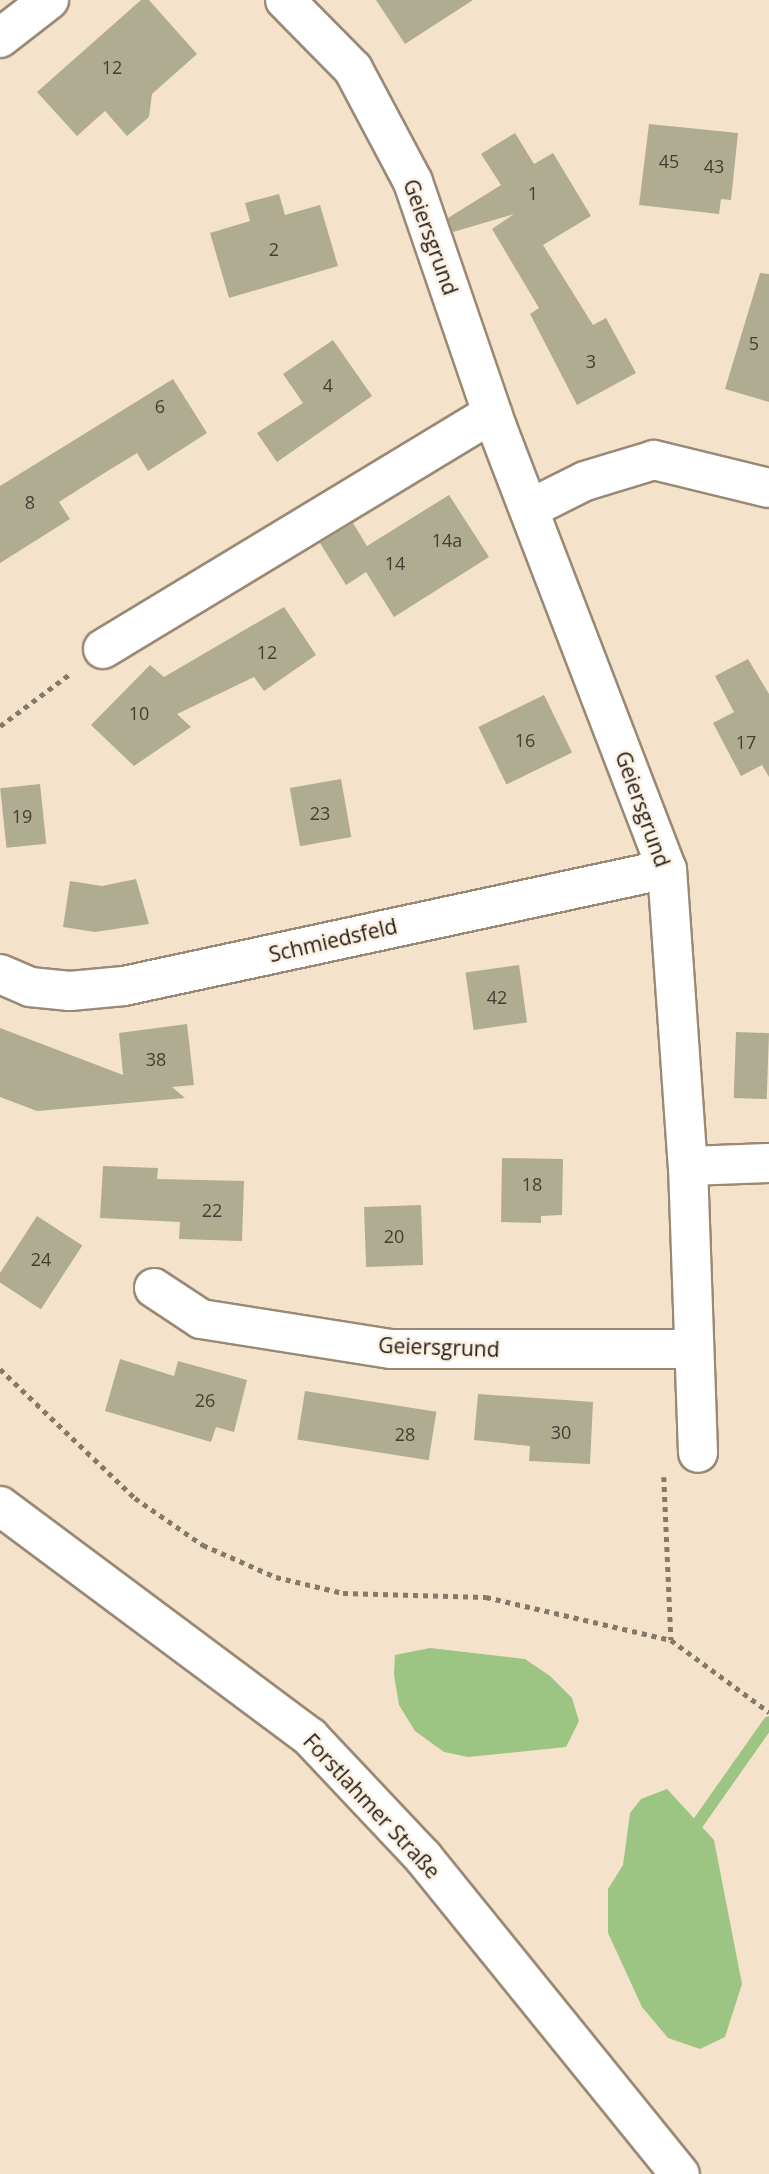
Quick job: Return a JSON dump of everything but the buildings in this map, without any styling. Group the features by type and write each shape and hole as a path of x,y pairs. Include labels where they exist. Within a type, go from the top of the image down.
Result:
{"street":[{"path":"0,38 49,0"},
{"name":"Geiersgrund","path":"285,0 353,69 413,182 492,413 531,508 667,869 688,1166 693,1349 681,1457"},
{"path":"103,649 492,413"},
{"path":"531,508 585,481 654,460 769,488"},
{"name":"Schmiedsfeld","path":"0,974 30,987 71,991 124,986 667,869"},
{"path":"688,1166 769,1163"},
{"name":"Geiersgrund","path":"154,1289 201,1319 391,1349 693,1349"},
{"name":"Forstlahmer Straße","path":"0,1506 310,1737 423,1857 680,2174"}],"path":[{"path":"0,726 103,649"},
{"path":"0,1369 135,1498 203,1545 276,1577 342,1593 486,1597 671,1640 769,1712"},
{"path":"671,1640 681,1457"}],"shaded area":[{"path":"430,1648 525,1659 550,1676 572,1698 579,1721 566,1747 468,1757 444,1752 415,1731 399,1705 394,1675 395,1655"},
{"path":"667,1789 714,1840 742,1984 725,2037 700,2049 668,2038 642,2007 608,1933 608,1889 623,1865 630,1813 641,1799"}],"waterway":[{"path":"698,1823 769,1722"}]}
